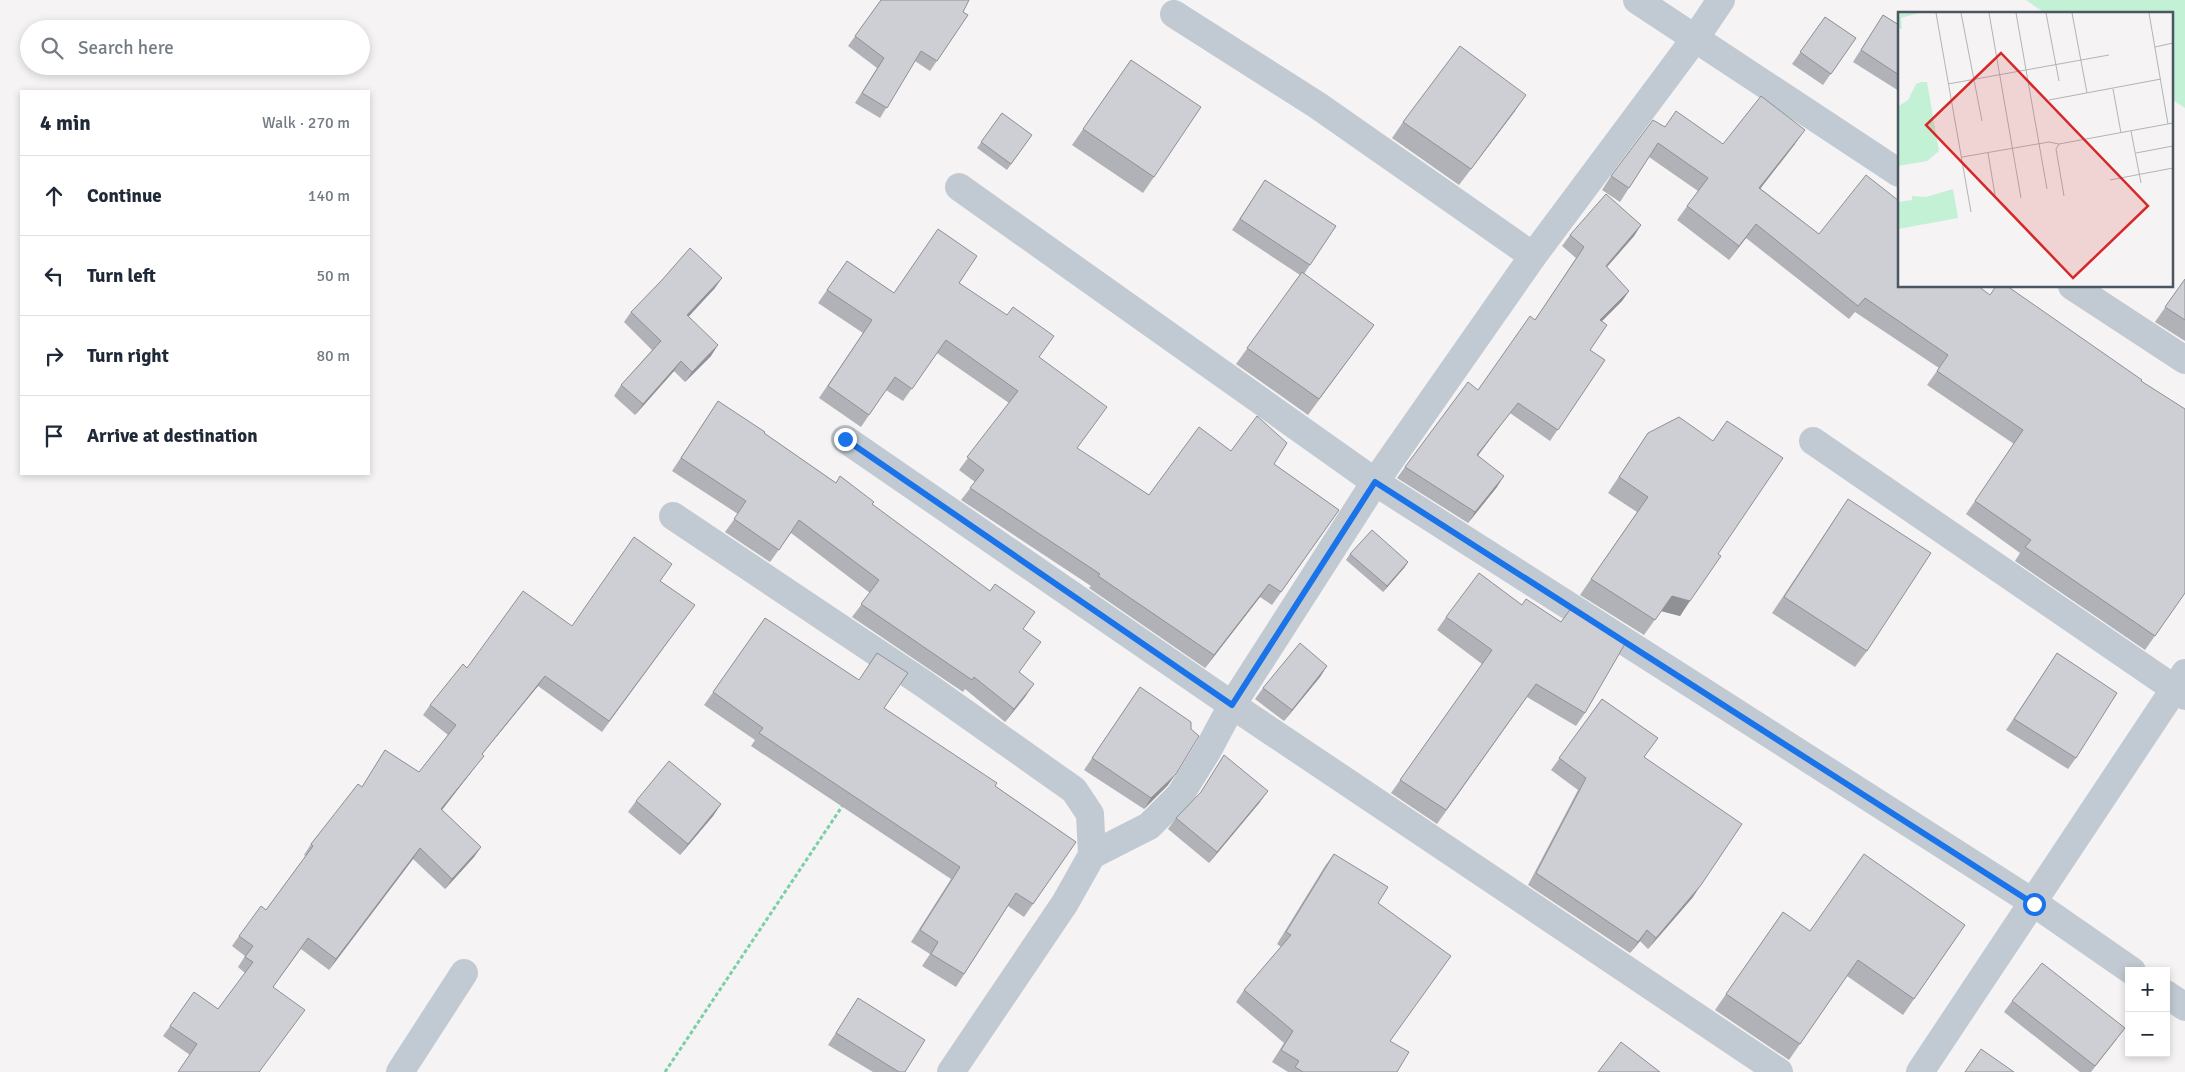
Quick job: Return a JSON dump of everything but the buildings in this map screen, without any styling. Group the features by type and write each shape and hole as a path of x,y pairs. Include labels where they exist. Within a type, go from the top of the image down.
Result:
{"street":[{"path":"1637,0 1694,40 1898,172"},
{"path":"1092,855 1149,826 1180,796 1232,705 1375,482 1533,256 1694,40 1721,0"},
{"path":"1174,14 1317,105 1533,256"},
{"path":"959,187 1375,482 2034,904 2126,967"},
{"path":"2075,288 2185,360"},
{"path":"845,439 1232,705 1779,1072"},
{"path":"1813,441 2181,686 1920,1072"},
{"path":"673,516 924,684 1074,790 1090,814 1092,855 1066,904 951,1072"},
{"path":"400,1072 464,973"},
{"path":"2170,997 2185,1006"}],"path":[{"path":"665,1072 847,799"}],"green space":[{"path":"2026,0 2185,0 2185,108 2172,100 2172,12 2043,12"}],"route":[{"path":"845,439 1232,705 1375,482 2034,904"}]}
